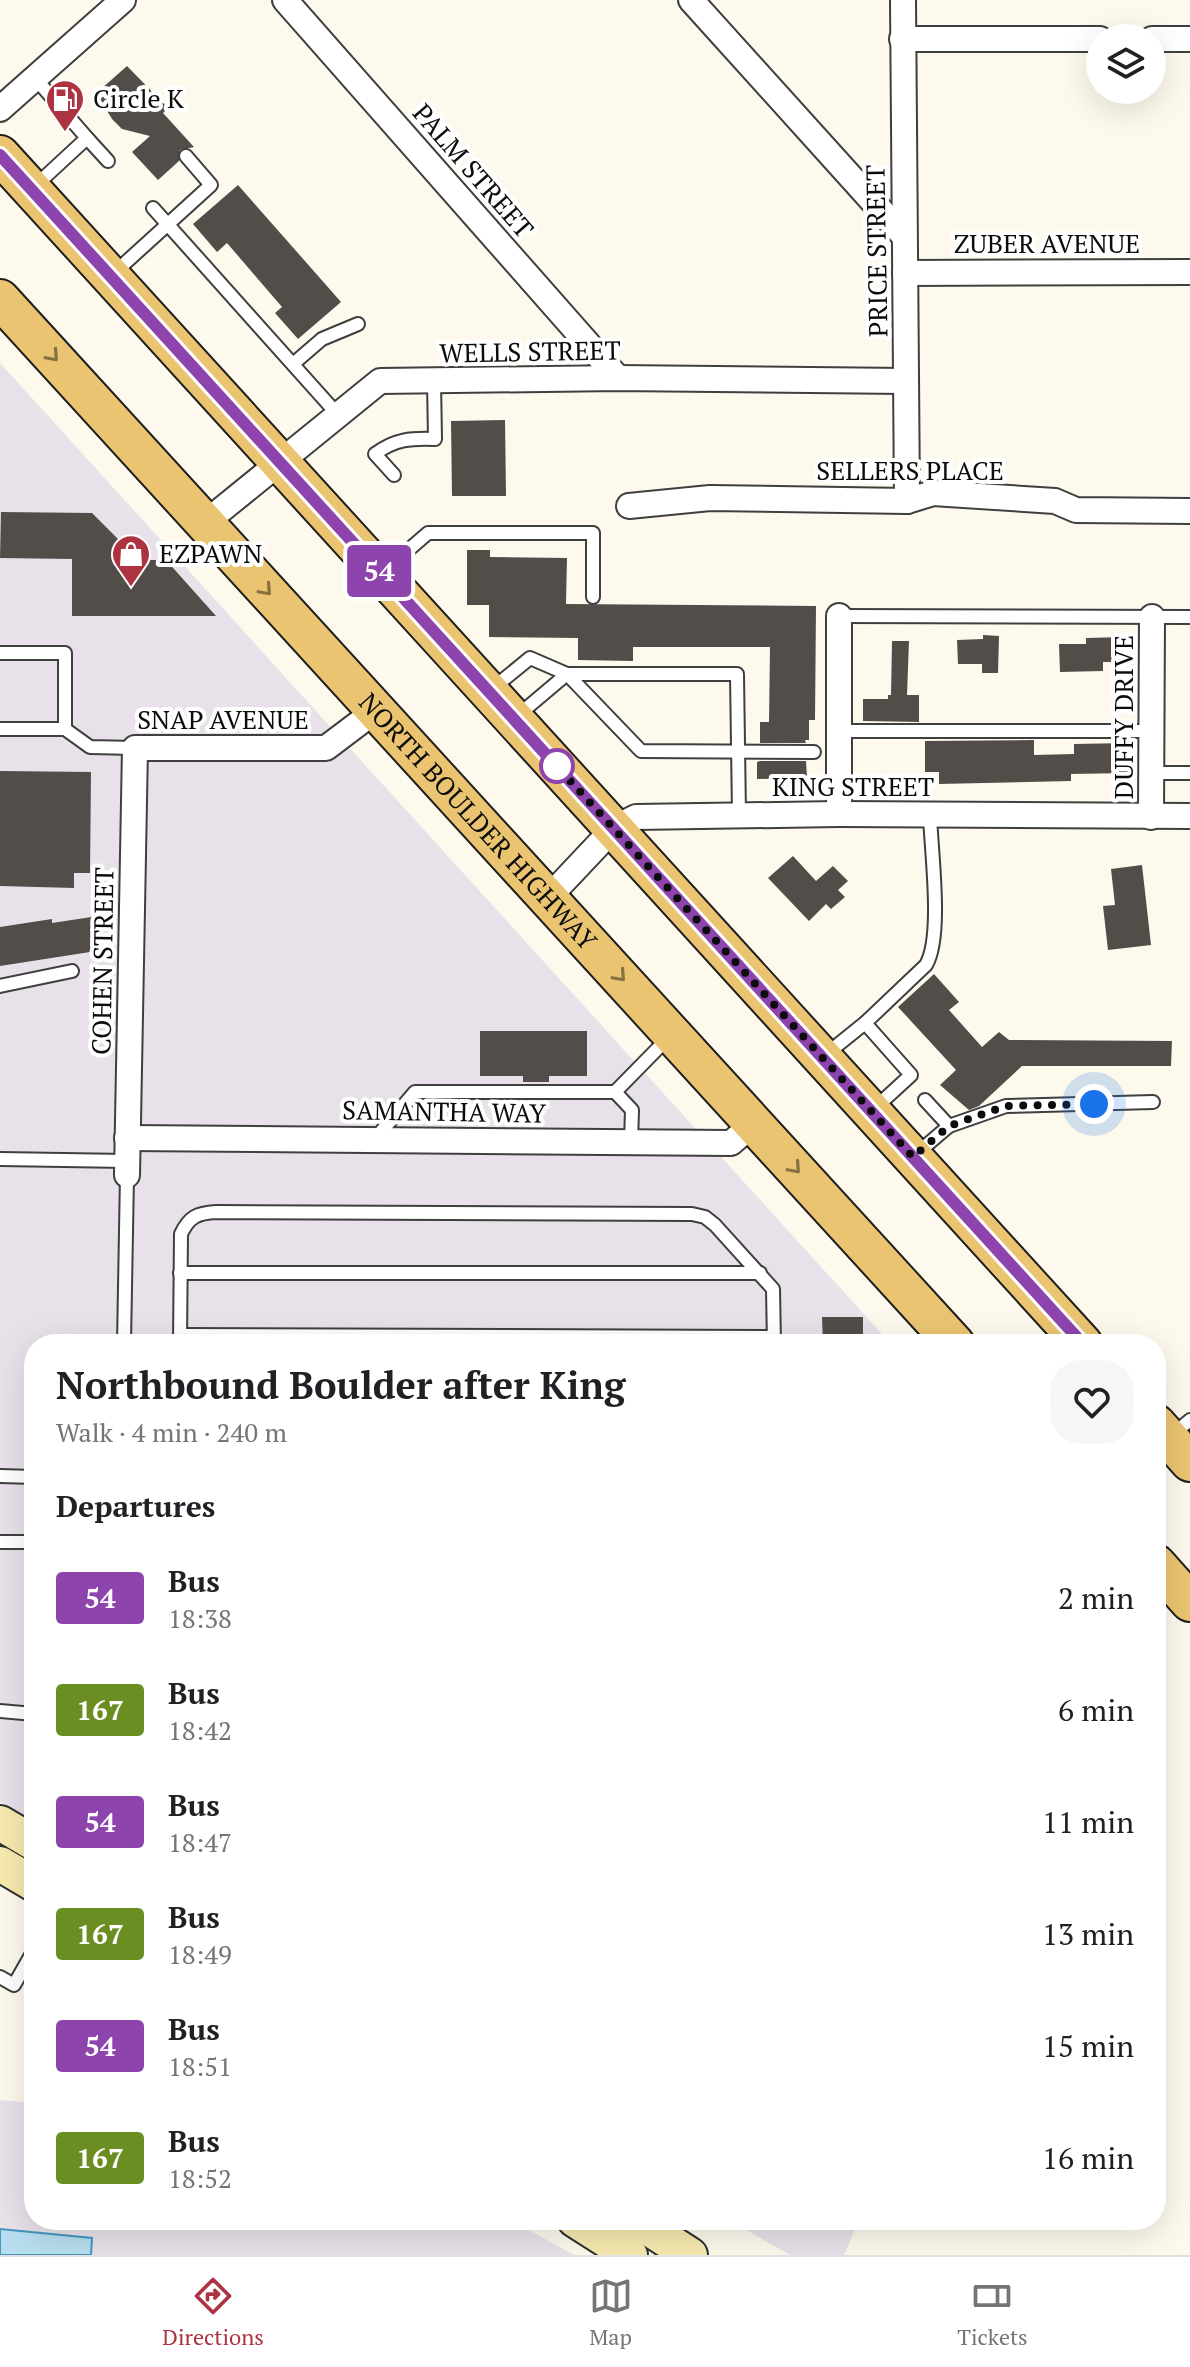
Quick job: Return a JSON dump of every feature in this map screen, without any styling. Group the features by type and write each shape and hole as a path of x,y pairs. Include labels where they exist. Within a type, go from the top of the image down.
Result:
{"main road":[{"path":"0,155 1074,1334"},
{"name":"NORTH BOULDER HIGHWAY","path":"0,299 946,1334"},
{"path":"1166,1575 1190,1602"},
{"path":"0,1823 24,1837"},
{"path":"0,1864 24,1878"},
{"path":"591,2230 630,2255"},
{"path":"651,2230 690,2255"}],"street":[{"path":"0,109 123,0"},
{"name":"PALM STREET","path":"285,0 618,378"},
{"path":"691,0 904,236"},
{"name":"PRICE STREET","path":"903,0 907,501"},
{"path":"902,39 1086,39"},
{"path":"1166,39 1190,39"},
{"name":"ZUBER AVENUE","path":"905,273 1190,272"},
{"name":"WELLS STREET","path":"205,523 380,381 618,378 906,381"},
{"name":"SELLERS PLACE","path":"629,506 710,498 907,501 933,493 1055,501 1076,510 1190,511"},
{"path":"839,616 839,814"},
{"name":"DUFFY DRIVE","path":"1151,817 1152,617"},
{"name":"SNAP AVENUE","path":"135,748 326,748 375,711"},
{"name":"COHEN STREET","path":"127,1158 135,748"},
{"name":"KING STREET","path":"548,898 614,828 636,817 839,814 1190,816"},
{"name":"SAMANTHA WAY","path":"127,1158 374,1140 731,1143 754,1123"}],"lane":[{"path":"35,78 108,161"},
{"path":"32,189 87,138"},
{"path":"111,276 211,185 186,156"},
{"path":"153,208 339,416"},
{"path":"293,364 322,339 358,324"},
{"path":"394,475 375,454 406,438 435,439 434,381"},
{"path":"382,573 428,533 593,533 593,597"},
{"path":"839,616 1190,617"},
{"path":"0,653 65,653 65,729 0,729"},
{"path":"489,691 530,658 567,674 641,751 814,752"},
{"path":"514,719 567,674 737,674 739,815"},
{"name":"SNAP AVENUE","path":"65,729 90,747 135,748"},
{"path":"839,731 1152,731"},
{"path":"1152,773 1190,773"},
{"path":"823,1058 865,1023 926,965 931,956 934,936 930,815"},
{"path":"0,986 72,971"},
{"path":"865,1023 911,1075 872,1112"},
{"path":"374,1140 415,1092 615,1092 672,1034"},
{"path":"615,1092 632,1110 631,1142"},
{"path":"925,1100 949,1126"},
{"path":"913,1157 949,1126 1006,1106 1153,1102"},
{"path":"0,1159 127,1158 124,1334"},
{"path":"180,1334 181,1234 187,1221 200,1213 231,1212 692,1214 705,1217 715,1225 773,1289 774,1334"},
{"path":"180,1273 760,1273"},
{"path":"0,1476 24,1477"},
{"path":"0,1542 24,1542"},
{"path":"0,1711 24,1713"},
{"path":"0,1977 14,1985 24,1968"}],"shaded area":[{"path":"0,363 882,1334 24,1334 24,1815 0,1802"},
{"path":"0,2100 24,2102 24,2230 529,2230 574,2255 0,2255"},
{"path":"746,2230 855,2230 844,2255 790,2255"}],"water":[{"path":"0,2229 92,2238 91,2255 0,2255"}],"building":[{"path":"127,66 168,108 163,113 194,147 180,150 179,161 158,180 132,152 150,136 122,129 100,99 106,95 101,89"},
{"path":"238,185 341,302 298,339 275,313 282,307 227,243 217,252 193,224"},
{"path":"505,420 506,496 452,496 451,421"},
{"path":"1,512 92,513 121,542 121,560 166,560 216,616 72,616 72,559 0,558"},
{"path":"467,550 490,550 490,557 567,558 566,604 816,606 815,720 809,720 809,740 805,740 806,743 760,743 760,722 769,722 770,647 633,647 633,661 578,660 578,638 489,637 489,605 467,605"},
{"path":"983,635 999,636 998,673 982,673 982,664 958,664 957,640 983,639"},
{"path":"1123,637 1124,662 1103,662 1103,671 1060,672 1059,644 1086,644 1086,638"},
{"path":"892,641 909,641 907,695 919,695 919,722 863,721 863,699 888,699 891,695"},
{"path":"1034,740 1034,755 1074,754 1074,744 1128,743 1129,773 1071,774 1071,781 939,784 939,772 925,772 925,741"},
{"path":"806,761 807,778 757,779 757,762"},
{"path":"0,771 91,772 90,873 74,873 74,888 0,886"},
{"path":"793,856 816,881 833,866 848,881 838,890 845,897 831,909 826,904 809,921 768,878"},
{"path":"1142,865 1151,945 1108,950 1103,906 1115,905 1111,869"},
{"path":"98,916 103,950 0,966 0,927"},
{"path":"934,974 959,1002 949,1010 982,1047 999,1032 1009,1040 1172,1041 1171,1066 1022,1066 979,1106 969,1110 940,1085 956,1070 898,1007"},
{"path":"480,1031 587,1031 587,1076 549,1076 549,1082 523,1082 523,1076 480,1076"},
{"path":"822,1317 863,1317 863,1334 823,1334"}],"bus line":[{"name":"54","path":"0,155 1074,1334"}],"place":[{"name":"Circle K","path":"65,133"},
{"name":"EZPAWN","path":"131,588"}],"route":[{"path":"557,766 554,763 913,1157 949,1126 1006,1106 1094,1104"}]}
